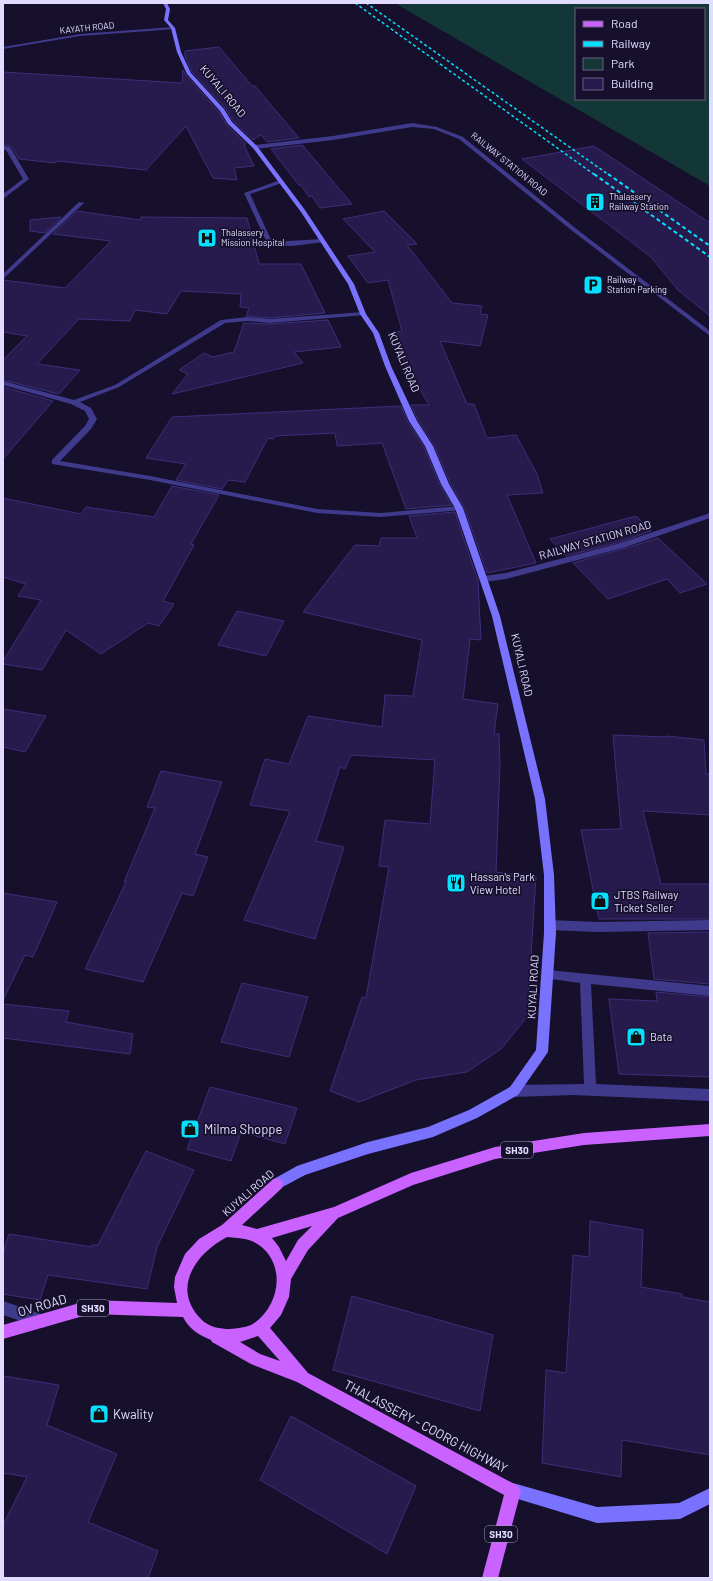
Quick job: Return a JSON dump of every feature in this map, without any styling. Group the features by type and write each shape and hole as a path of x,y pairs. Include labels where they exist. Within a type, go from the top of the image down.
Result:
{"main road":[{"name":"KUYALI ROAD","path":"165,3 168,9 166,20 173,28 179,52 189,72 222,110 230,123 255,147 303,211 351,284 363,314 376,333 388,366 413,420 429,446 445,484 459,508 496,616 540,799 549,875 550,925 542,1052 514,1091 473,1114 429,1133 368,1148 302,1170 277,1184 227,1230"},
{"name":"SH30","path":"257,1236 335,1213 411,1179 494,1153 584,1139 710,1130"},
{"path":"215,1335 235,1337 250,1333 265,1324 277,1310 283,1293 285,1276 303,1245 335,1213"},
{"path":"285,1276 280,1260 271,1246 257,1236 227,1230 210,1239 196,1250 186,1264 181,1281 182,1299 188,1315 200,1327 256,1359 303,1378"},
{"name":"OV ROAD","path":"3,1332 90,1308 186,1310"},
{"name":"THALASSERY - COORG HIGHWAY","path":"260,1327 303,1378 513,1491"},
{"name":"SH30","path":"490,1578 513,1491"},
{"path":"513,1491 597,1515 680,1511 710,1496"}],"street":[{"name":"KAYATH ROAD","path":"3,48 80,35 173,28"},
{"name":"RAILWAY STATION ROAD","path":"255,147 333,138 412,125 435,128 461,138 589,241 710,334"},
{"path":"3,148 8,148 26,179 3,196"},
{"path":"280,182 247,193 270,244 292,244 322,241"},
{"path":"3,277 81,203"},
{"path":"74,402 117,386 222,321 248,319 270,322 363,314"},
{"path":"3,383 74,402 88,410 93,419 88,427 56,462 150,478 317,511 381,515 459,508"},
{"name":"RAILWAY STATION ROAD","path":"484,579 506,576 620,546 710,516"},
{"path":"550,925 598,927 710,925"},
{"path":"548,975 710,992"},
{"path":"585,978 590,1090"},
{"path":"514,1091 590,1090 710,1095"},
{"path":"3,1308 42,1321"}],"green space":[{"path":"396,3 710,3 710,186 403,8"}],"building":[{"path":"219,47 252,86 255,86 299,138 267,142 261,135 253,140 233,121 225,108 192,72 185,56 185,51"},
{"path":"183,70 219,112 227,125 246,144 244,145 254,166 234,168 237,180 213,178 186,126 146,170 57,161 55,163 19,159 11,146 3,145 3,72 182,83"},
{"path":"302,145 352,204 320,208 312,196 309,197 271,149"},
{"path":"594,146 710,223 710,316 678,290 651,257 522,159"},
{"path":"77,211 140,220 141,217 247,218 259,264 301,264 325,313 270,318 246,316 249,308 240,307 241,294 181,291 167,314 135,310 130,321 79,319 37,364 80,370 59,394 3,380 3,360 27,336 3,332 3,280 65,288 111,241 53,234"},
{"path":"384,211 417,244 407,245 452,303 482,306 480,314 488,315 480,346 440,341 467,404 474,404 487,438 516,435 537,474 543,493 507,495 536,563 487,573 464,507 450,483 434,445 418,420 411,405 429,405 388,333 402,331 388,280 368,283 348,256 375,252 343,219"},
{"path":"61,217 45,233 30,231 30,220"},
{"path":"328,320 341,347 294,352 303,363 172,394 188,374 179,370 204,353 213,357 234,352 244,323 270,324"},
{"path":"3,387 53,401 3,459"},
{"path":"401,406 408,422 424,447 440,485 452,505 406,509 382,443 337,446 335,433 275,436 273,439 268,438 245,482 228,480 222,489 176,480 186,464 146,458 172,417"},
{"path":"172,486 219,495 191,544 194,545 163,601 174,604 159,626 148,623 101,654 66,630 42,670 3,664 3,661 41,600 18,596 26,584 3,577 3,498 81,514 86,507 154,517"},
{"path":"455,512 478,581 481,640 470,639 463,699 498,704 494,734 499,734 500,764 496,872 536,877 527,1017 501,1049 467,1072 416,1080 359,1102 330,1091 362,997 366,998 389,867 379,866 385,820 430,824 435,760 351,755 345,769 340,767 316,841 344,847 315,939 244,920 290,811 250,805 265,759 289,764 308,716 382,727 385,695 413,696 422,640 303,612 355,545 379,546 381,538 417,538 409,516"},
{"path":"636,516 651,531 617,543 566,556 550,539"},
{"path":"658,538 707,584 680,593 667,579 608,599 573,563 623,549"},
{"path":"237,611 284,621 266,656 218,645"},
{"path":"3,709 46,716 25,752 3,747"},
{"path":"613,735 667,736 704,740 706,774 710,774 710,815 643,811 661,884 710,884 710,919 599,919 581,830 621,829"},
{"path":"161,771 222,782 195,854 208,857 193,896 182,893 143,982 85,969 126,882 124,882 155,808 147,807"},
{"path":"3,893 57,902 33,957 25,955 3,1000"},
{"path":"710,932 710,984 654,979 648,933"},
{"path":"242,983 308,997 289,1057 221,1042"},
{"path":"656,992 710,997 710,1077 619,1074 609,999 657,1001"},
{"path":"3,1004 69,1011 66,1022 133,1034 130,1054 3,1038"},
{"path":"210,1087 297,1108 285,1144 241,1132 231,1161 187,1149"},
{"path":"146,1151 194,1170 157,1247 147,1289 48,1275 40,1300 3,1294 3,1253 9,1234 92,1247 92,1245 98,1245"},
{"path":"590,1221 643,1230 641,1287 682,1294 682,1297 710,1302 710,1455 622,1440 621,1477 542,1463 546,1370 566,1373 573,1255 589,1257"},
{"path":"352,1296 493,1335 480,1411 333,1370"},
{"path":"3,1376 59,1385 47,1425 117,1454 88,1522 158,1551 148,1578 3,1578 3,1525 27,1477 3,1473"},
{"path":"291,1416 416,1486 387,1554 260,1480"}],"railway":[{"path":"355,3 595,175"},
{"path":"366,3 609,175"},
{"path":"594,174 710,257"},
{"path":"608,174 710,246"}],"place":[{"name":"Thalassery Railway Station","path":"595,202"},
{"name":"Thalassery Mission Hospital","path":"207,238"},
{"name":"Railway Station Parking","path":"593,285"},
{"name":"Hassan's Park View Hotel","path":"456,883"},
{"name":"JTBS Railway Ticket Seller","path":"600,901"},
{"name":"Bata","path":"636,1037"},
{"name":"Milma Shoppe","path":"190,1129"},
{"name":"Kwality","path":"99,1414"}]}
